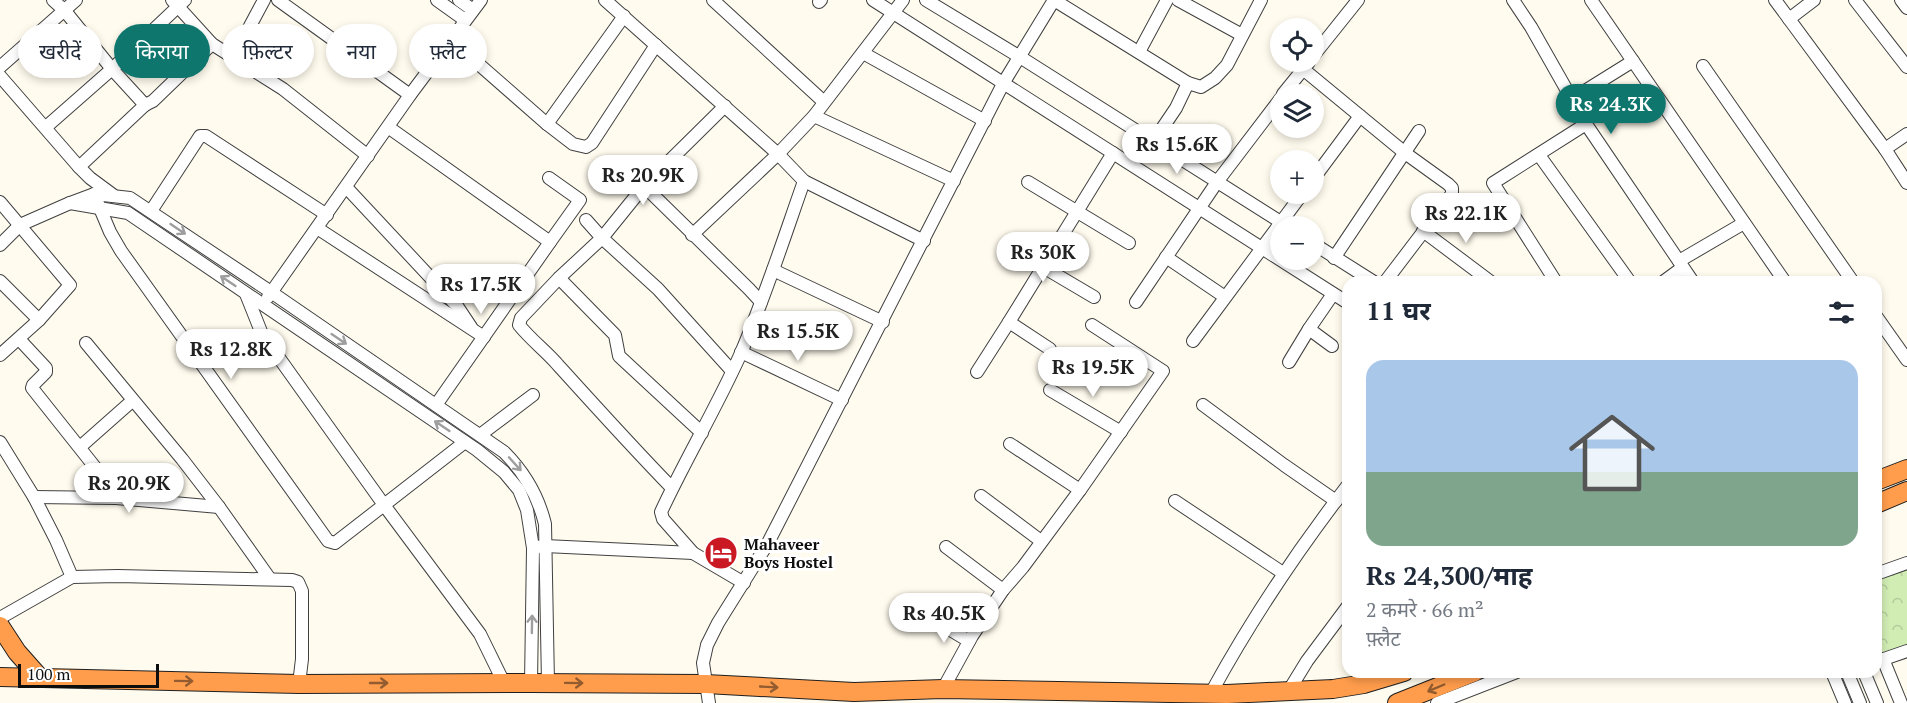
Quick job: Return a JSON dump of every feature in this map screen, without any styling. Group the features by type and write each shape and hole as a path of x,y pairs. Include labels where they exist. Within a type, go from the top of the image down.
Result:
{"highway":[{"path":"1882,479 1907,469"},
{"path":"1882,501 1907,490"},
{"path":"0,626 17,652 40,678"},
{"path":"0,677 299,684 706,684 854,692 943,689 1211,693 1333,689 1384,678"},
{"path":"1397,703 1460,678"}],"street":[{"path":"53,0 65,10 112,69 145,105"},
{"path":"0,67 76,0"},
{"path":"251,24 264,0"},
{"path":"278,0 410,95"},
{"path":"437,0 465,21"},
{"path":"459,0 477,5 462,24"},
{"path":"605,0 778,154 804,181 924,241"},
{"path":"713,0 824,102"},
{"path":"873,0 1342,299"},
{"path":"692,235 778,154 814,116 903,0"},
{"path":"926,0 1271,216"},
{"path":"709,703 703,663 707,645 718,623 768,543 1004,82 1054,0 1188,83 1201,87 1215,78 1227,65 1261,0"},
{"path":"1139,52 1167,0"},
{"path":"1178,0 1242,35"},
{"path":"1324,42 1358,0"},
{"path":"1513,0 1531,27 1586,124 1689,276"},
{"path":"1591,0 1781,276"},
{"path":"1775,0 1885,149 1907,183"},
{"path":"1788,19 1815,0"},
{"path":"1855,0 1907,67"},
{"path":"1901,0 1907,8"},
{"path":"46,127 112,69 178,2 212,44 222,49"},
{"path":"547,124 624,16"},
{"path":"79,167 212,44"},
{"path":"487,71 573,144 586,147 592,143 656,45"},
{"path":"863,53 985,121"},
{"path":"1572,99 1633,61"},
{"path":"1703,66 1849,276"},
{"path":"1291,84 1301,72"},
{"path":"1313,72 1360,116 1452,188 1452,194 1389,276"},
{"path":"0,76 79,167 115,196"},
{"path":"267,78 368,156"},
{"path":"263,305 422,78"},
{"path":"1153,142 1176,108 1188,83"},
{"path":"672,488 633,449 548,353 519,325 521,318 559,278 602,238 644,186 725,106"},
{"path":"1136,302 1217,182 1270,112"},
{"path":"814,116 954,181"},
{"path":"1324,165 1360,116"},
{"path":"1552,276 1493,183 1586,124"},
{"path":"388,128 550,242"},
{"path":"1334,258 1419,131"},
{"path":"1885,149 1907,134"},
{"path":"151,211 200,136 206,136 327,215"},
{"path":"976,372 1113,153"},
{"path":"1539,155 1626,276"},
{"path":"436,405 478,334 580,200 549,178"},
{"path":"744,583 693,553 663,519 661,512 741,352 804,181"},
{"path":"1028,182 1129,243"},
{"path":"644,186 761,302"},
{"path":"346,187 457,306 478,334"},
{"path":"94,194 110,232 121,251 328,541 335,543 465,442"},
{"path":"0,245 20,225 94,194 130,198 504,452 520,467 540,502 546,524 539,547 540,683"},
{"path":"0,202 70,285 39,320 0,355"},
{"path":"70,203 128,213 465,442 504,472 519,490 539,547 540,683"},
{"path":"586,220 658,290 732,371"},
{"path":"1669,276 1681,265 1744,223"},
{"path":"317,228 478,334"},
{"path":"1423,231 1483,276"},
{"path":"1193,341 1270,239"},
{"path":"1006,245 1094,297"},
{"path":"1324,251 1364,276"},
{"path":"1166,257 1225,297"},
{"path":"773,270 883,322"},
{"path":"559,278 615,335 619,356 702,433"},
{"path":"0,281 39,320"},
{"path":"246,294 262,334 384,505 480,634 504,683"},
{"path":"1289,363 1333,294"},
{"path":"1009,322 1050,349"},
{"path":"943,689 969,641 1004,590 1080,490 1163,371 1092,325"},
{"path":"1882,325 1907,360"},
{"path":"1309,329 1332,346"},
{"path":"19,339 46,368 46,372 32,388 106,481 116,498"},
{"path":"86,343 182,459 270,579"},
{"path":"741,352 842,400"},
{"path":"1050,390 1121,432"},
{"path":"480,435 533,395"},
{"path":"80,447 132,401"},
{"path":"1203,405 1336,501"},
{"path":"0,442 57,540 72,577"},
{"path":"1010,444 1080,490"},
{"path":"1211,693 1283,573 1342,493"},
{"path":"981,496 1041,541"},
{"path":"34,497 116,498 219,507"},
{"path":"1174,501 1283,573"},
{"path":"1882,511 1907,501"},
{"path":"539,547 693,553"},
{"path":"946,547 1004,590"},
{"path":"1882,572 1907,563"},
{"path":"0,618 72,577 270,579 298,582 302,591 302,659 299,684"},
{"path":"1288,692 1307,661 1342,614"},
{"path":"934,620 969,641"},
{"path":"1882,657 1907,651"},
{"path":"1882,664 1901,703"},
{"path":"1437,703 1502,678"},
{"path":"1835,678 1845,703"},
{"path":"1850,678 1860,703"},
{"path":"1867,678 1877,703"}],"green space":[{"path":"1907,563 1907,651 1882,659 1882,572"}],"place":[{"name":"Mahaveer Boys Hostel","path":"721,553"}]}
